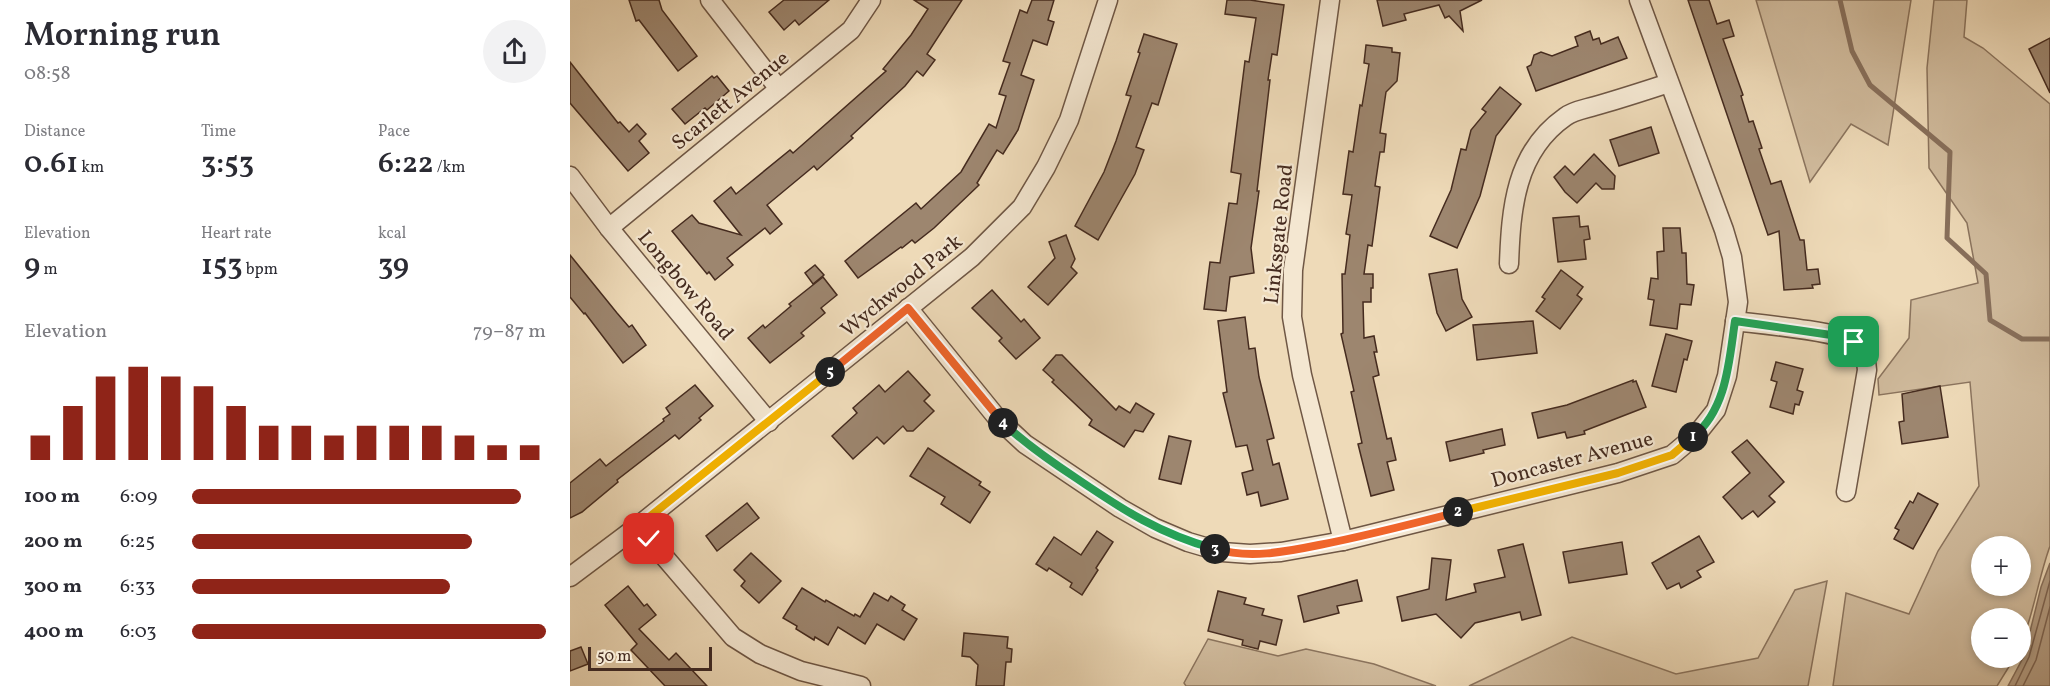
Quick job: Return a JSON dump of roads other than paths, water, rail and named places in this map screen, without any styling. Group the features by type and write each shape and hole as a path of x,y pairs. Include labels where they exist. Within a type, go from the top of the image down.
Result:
{"street":[{"path":"710,0 779,89"},
{"name":"Scarlett Avenue","path":"609,228 850,30 871,0"},
{"name":"Wychwood Park","path":"570,577 769,422 972,257 1022,207 1046,167 1069,120 1108,0"},
{"name":"Linksgate Road","path":"1330,0 1293,270 1292,317 1302,375 1343,541"},
{"name":"Doncaster Avenue","path":"908,308 998,418 1025,444 1120,508 1155,528 1188,542 1222,552 1250,554 1281,552 1343,541 1618,473 1672,455 1697,434 1716,410 1727,376 1738,302 1730,248 1639,0"},
{"path":"1509,264 1510,224 1515,193 1521,171 1541,138 1566,115 1669,83"},
{"name":"Longbow Road","path":"570,176 609,228 769,422"},
{"path":"1735,321 1838,336 1854,342 1865,355 1868,370 1846,492"},
{"path":"638,526 733,637 760,654 801,671 861,686"}],"water":[{"path":"2050,563 2050,686 2008,686 2018,668 2031,668 2031,628 2041,587"}],"waterway":[{"path":"1840,0 1852,51 1870,85 1950,152 1947,238 1986,274 1990,320 2022,339 2050,339"}]}
